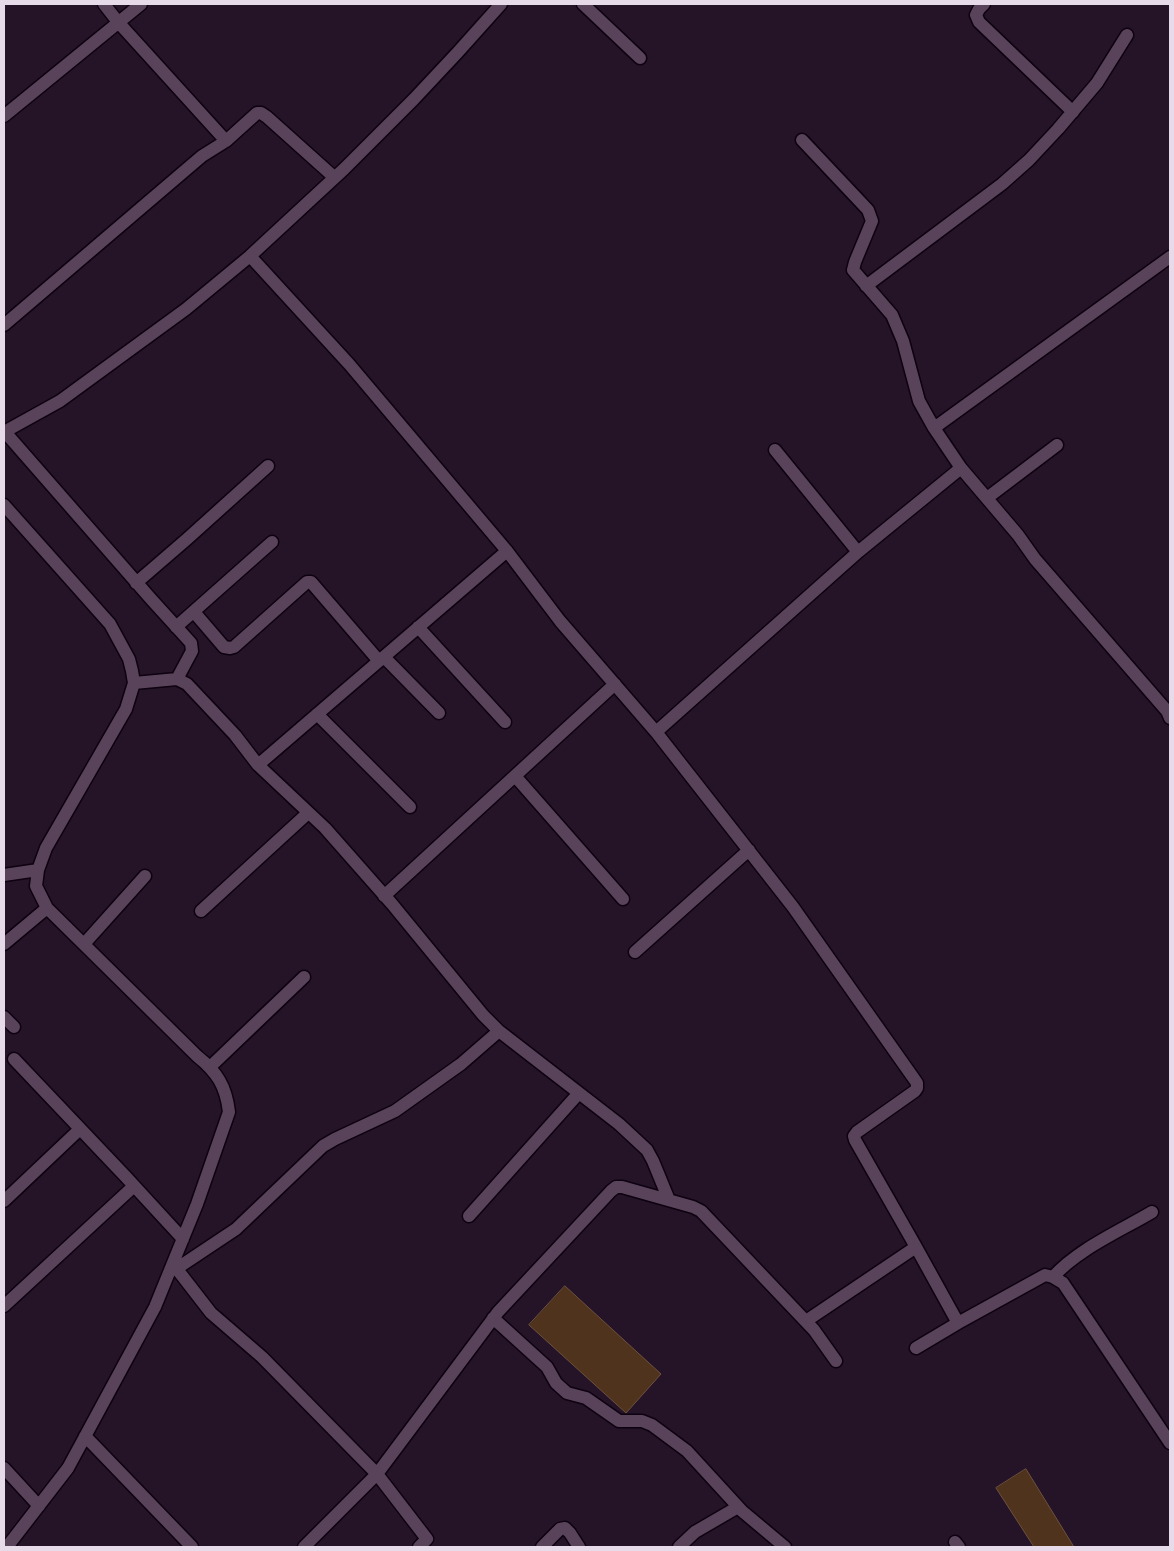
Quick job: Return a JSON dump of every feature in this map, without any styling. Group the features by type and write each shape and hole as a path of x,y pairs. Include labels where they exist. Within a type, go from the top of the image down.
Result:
{"street":[{"path":"104,4 118,22 226,141"},
{"path":"4,116 141,4"},
{"path":"177,679 192,651 191,643 4,432 60,401 186,309 250,256 334,177 426,86 501,4"},
{"path":"583,4 640,58"},
{"path":"984,4 976,15 979,22 1073,112"},
{"path":"866,286 1002,184 1029,160 1073,112 1097,82 1127,36"},
{"path":"4,325 202,156 226,141 253,115 261,113 334,177"},
{"path":"802,140 868,210 872,221 853,270 892,315 903,341 918,401 934,428 961,468 1018,535 1035,559 1167,711 1170,718"},
{"path":"250,256 349,364 507,551 560,621 656,732 793,907 917,1083 916,1091 854,1136 958,1323"},
{"path":"934,428 1170,257"},
{"path":"987,498 1057,445"},
{"path":"775,450 858,552"},
{"path":"136,582 268,466"},
{"path":"656,732 858,552 961,468"},
{"path":"4,505 110,624 129,659 134,683 126,710 46,848 38,870 36,886 47,908 210,1067 223,1086 229,1112 175,1266 155,1306 68,1468 7,1547"},
{"path":"176,626 272,542"},
{"path":"258,764 507,551"},
{"path":"194,612 224,647 234,647 307,582 311,582 381,659 439,713"},
{"path":"418,628 506,722"},
{"path":"134,683 177,679 187,684 235,735 258,764 324,828 384,896 483,1015 499,1031 619,1124 647,1150 668,1200"},
{"path":"384,896 615,684"},
{"path":"317,714 410,807"},
{"path":"515,776 623,899"},
{"path":"201,911 308,813"},
{"path":"635,952 748,850"},
{"path":"4,875 38,870"},
{"path":"84,944 145,876"},
{"path":"4,944 47,908"},
{"path":"210,1067 304,977"},
{"path":"4,1016 14,1027"},
{"path":"175,1266 236,1228 323,1146 395,1111 461,1064 499,1031"},
{"path":"14,1059 183,1239"},
{"path":"469,1216 580,1093"},
{"path":"4,1200 80,1129"},
{"path":"4,1306 134,1186"},
{"path":"304,1547 377,1474 493,1318 611,1191 616,1188 622,1187 693,1207 701,1211 806,1321 822,1339 836,1361"},
{"path":"1053,1278 1063,1266 1076,1256 1152,1212"},
{"path":"806,1321 916,1247"},
{"path":"175,1266 211,1313 262,1356 377,1474 427,1545"},
{"path":"916,1348 1045,1275 1063,1283 1170,1443"},
{"path":"493,1318 547,1367 556,1383 567,1393 586,1398 619,1421 642,1421 652,1425 686,1451 738,1507 785,1547"},
{"path":"85,1436 192,1547"},
{"path":"4,1468 40,1506"},
{"path":"679,1547 694,1532 738,1507"},
{"path":"542,1547 560,1529 565,1528 579,1547"}],"building":[{"path":"565,1286 661,1374 626,1413 529,1325"},
{"path":"1026,1469 1074,1547 1034,1547 996,1488"}]}
